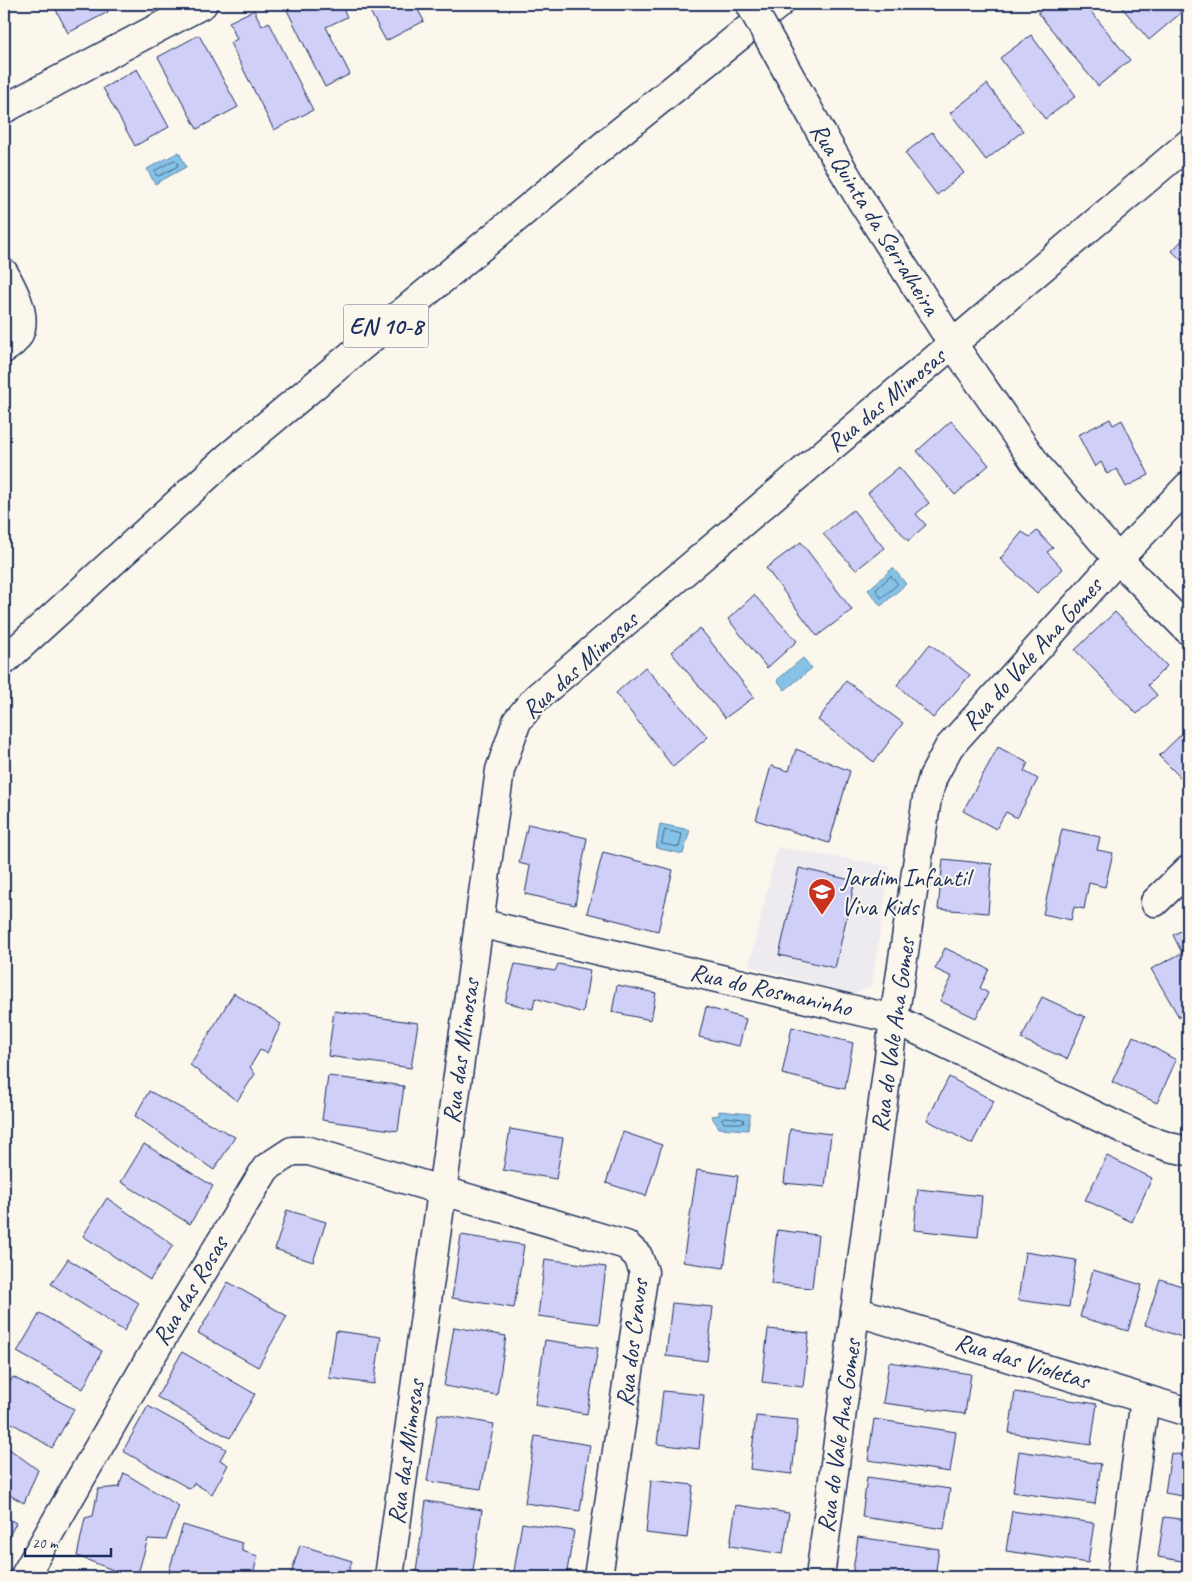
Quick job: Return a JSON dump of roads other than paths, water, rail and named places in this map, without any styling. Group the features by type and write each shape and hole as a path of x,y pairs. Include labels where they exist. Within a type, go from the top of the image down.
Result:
{"main road":[{"path":"4,109 203,4"},
{"name":"Rua Quinta da Serralheira","path":"750,4 856,192 952,343 1039,468 1118,560 1188,630"},
{"name":"EN 10-8","path":"4,661 227,458 620,132 779,4"},
{"name":"Rua das Mimosas","path":"389,1577 500,770 517,721 536,698 1188,144"},
{"path":"4,273 17,298 22,319 16,338 4,349"},
{"name":"Rua do Vale Ana Gomes","path":"820,1577 894,1019 928,798 933,777 949,746 1188,486"},
{"path":"1155,902 1188,870"},
{"name":"Rua do Rosmaninho","path":"479,922 894,1019 1140,1136 1169,1147 1188,1151"},
{"name":"Rua das Rosas","path":"24,1577 144,1366 266,1168 292,1150 309,1151 442,1189"},
{"name":"Rua dos Cravos","path":"442,1189 626,1245 638,1256 644,1272 598,1577"},
{"name":"Rua das Violetas","path":"855,1311 1188,1412"},
{"path":"1121,1577 1145,1399"}],"water":[{"path":"179,152 186,167 155,184 147,169"},
{"path":"893,568 906,584 881,606 868,590"},
{"path":"803,658 812,668 785,690 777,680"},
{"path":"660,824 690,830 683,854 656,848"},
{"path":"719,1111 750,1114 748,1130 719,1128 711,1116 719,1115"}],"place":[{"name":"Jardim Infantil Viva Kids","path":"822,916"}]}
